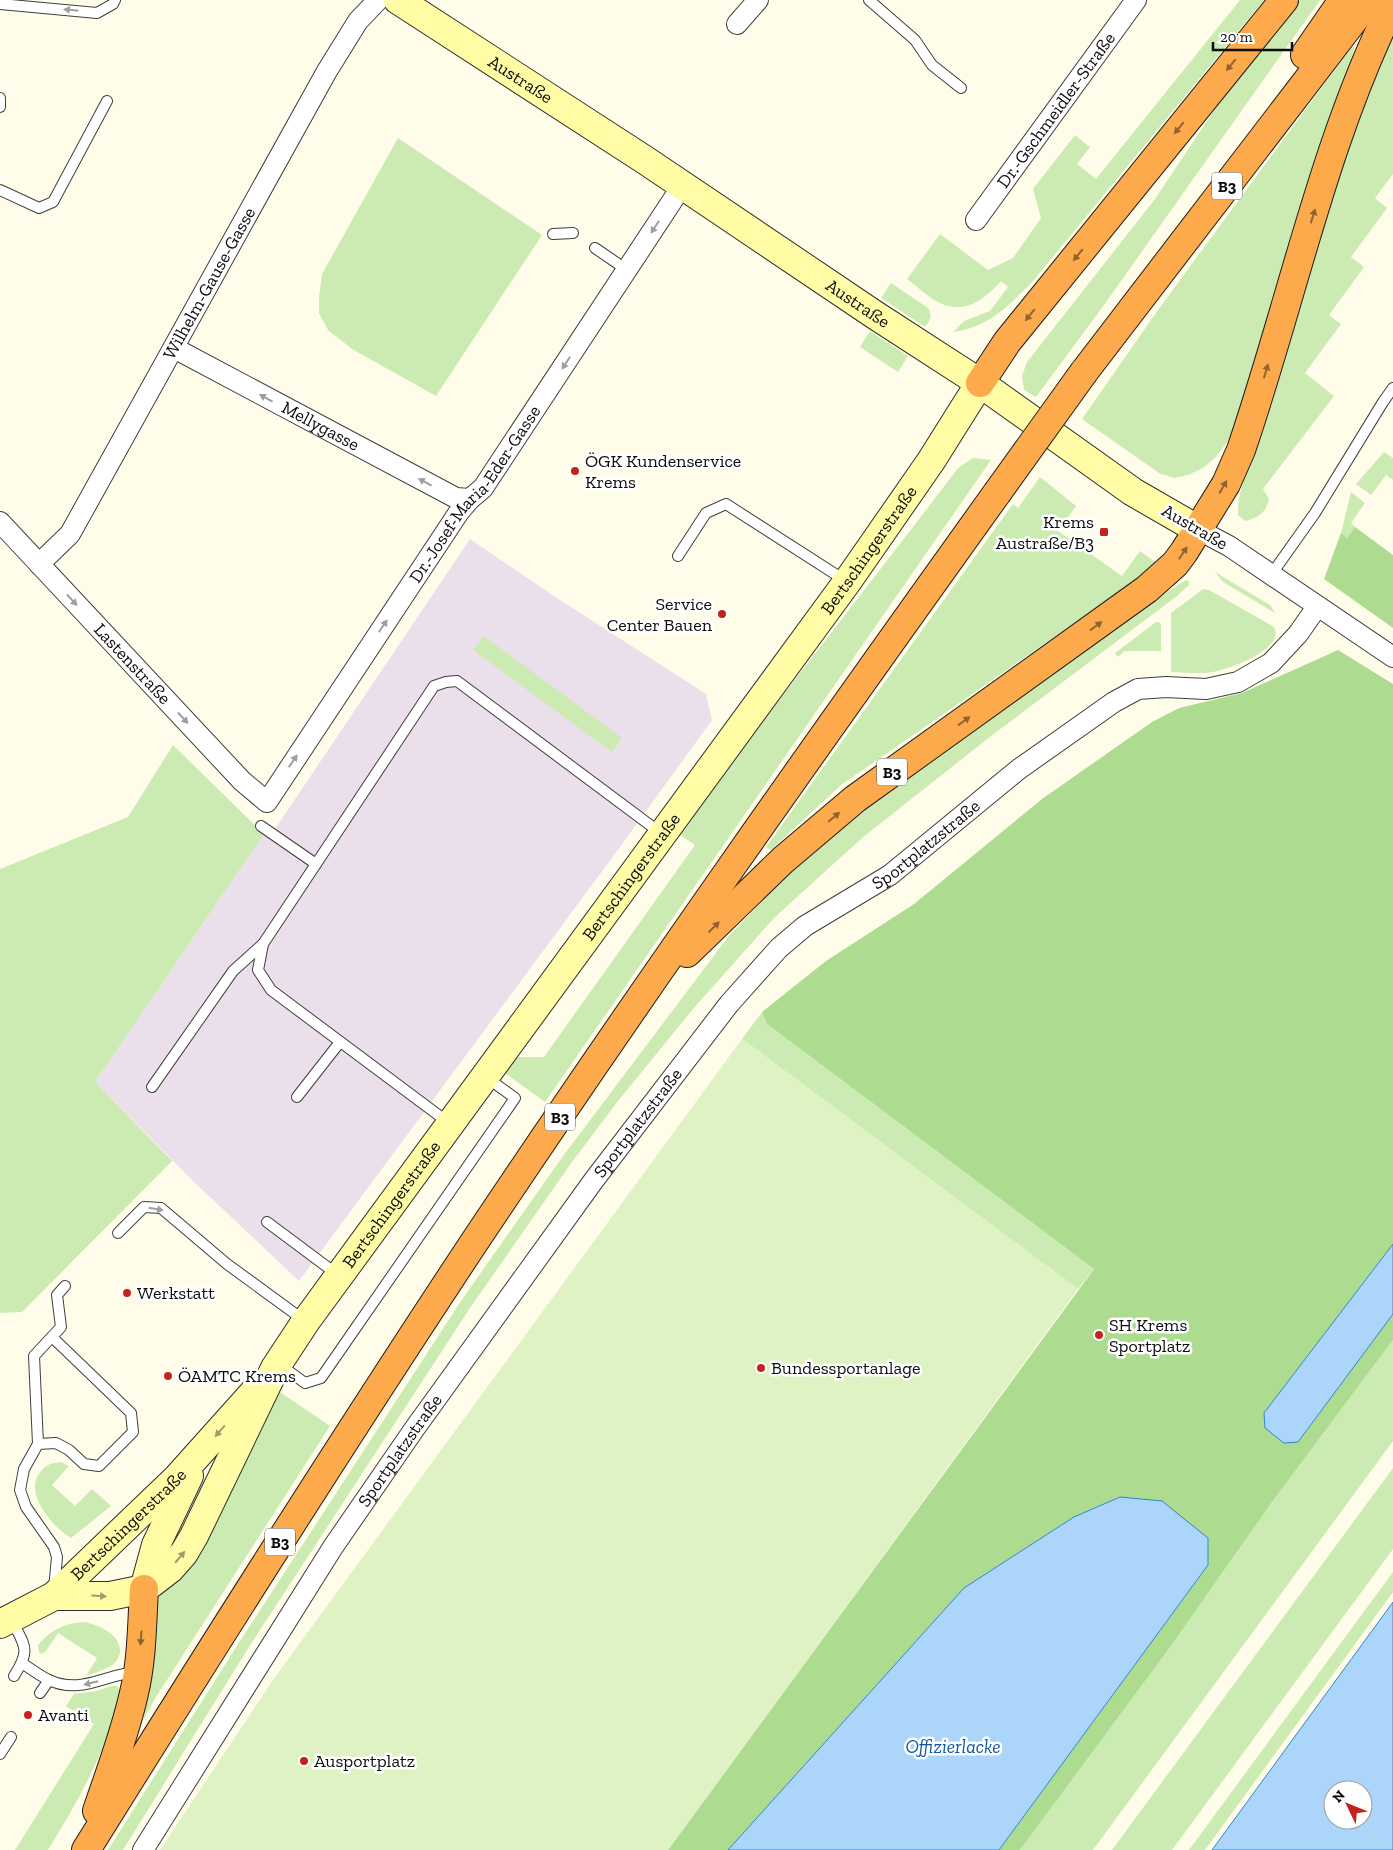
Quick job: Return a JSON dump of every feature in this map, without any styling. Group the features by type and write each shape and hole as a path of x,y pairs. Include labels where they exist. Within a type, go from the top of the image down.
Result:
{"highway":[{"path":"980,383 1008,342 1284,0"},
{"name":"B3","path":"85,1850 368,1404 478,1237 843,708 1084,372 1343,0"},
{"name":"B3","path":"1084,372 1369,0"},
{"path":"1198,528 1226,484 1241,450 1338,135 1374,42 1393,3"},
{"name":"B3","path":"642,998 783,860 848,805 1148,589 1175,564 1198,528"},
{"path":"85,1850 123,1736 138,1672 144,1589"}],"street":[{"name":"Wilhelm-Gause-Gasse","path":"39,564 70,534 327,70 358,21 378,0"},
{"name":"Austraße","path":"398,0 980,383 1132,492 1229,546 1393,657"},
{"path":"737,24 758,0"},
{"name":"Dr.-Gschmeidler-Straße","path":"976,220 1136,0"},
{"name":"Dr.-Josef-Maria-Eder-Gasse","path":"266,802 459,512 483,488 682,186"},
{"name":"Mellygasse","path":"174,348 456,498 470,499"},
{"name":"Bertschingerstraße","path":"54,1596 110,1596 144,1589 170,1569 184,1553 277,1366 296,1315 339,1275 663,834 847,582 931,461 980,383"},
{"name":"Lastenstraße","path":"0,522 235,774 266,802"},
{"name":"Sportplatzstraße","path":"143,1850 333,1546 420,1421 594,1180 729,1004 778,948 805,926 890,875 1019,770 1114,702 1138,689 1166,686 1206,689 1238,682 1271,663 1298,634 1317,607"},
{"name":"Bertschingerstraße","path":"5,1621 54,1596 177,1478 277,1366"},
{"name":"Bertschingerstraße","path":"144,1589 156,1545 201,1452"}],"lane":[{"path":"2,3 97,13 113,4 115,0"},
{"path":"869,0 915,40 932,65 961,88"},
{"path":"0,98 0,107"},
{"path":"0,190 39,208 53,202 107,101"},
{"path":"552,234 573,233"},
{"path":"595,248 627,270"},
{"path":"1271,575 1315,513 1393,388"},
{"path":"678,556 706,513 726,504 847,582"},
{"path":"152,1087 233,971 263,944 434,686 446,682 457,682 663,834"},
{"path":"261,826 316,864"},
{"path":"263,944 258,970 271,990 449,1123"},
{"path":"298,1096 340,1042"},
{"path":"277,1366 306,1383 321,1378 515,1098 485,1076"},
{"path":"118,1233 144,1207 162,1208 227,1264 296,1315"},
{"path":"267,1222 339,1275"},
{"path":"54,1596 57,1557 54,1547 26,1507 20,1490 24,1469 38,1444 34,1356 61,1327 57,1295 65,1286"},
{"path":"38,1444 56,1443 69,1450 84,1464 99,1466 133,1432 132,1413 52,1336"},
{"path":"5,1621 26,1650 22,1663 14,1676"},
{"path":"22,1663 48,1680 74,1687 124,1672 138,1672"},
{"path":"40,1693 48,1680"},
{"path":"0,1754 11,1737"}],"shaded area":[{"path":"470,539 554,596 706,694 712,720 299,1281 192,1180 95,1082 264,834 268,838 279,823"}],"green space":[{"path":"1240,0 1264,0 1034,280 998,314 977,326 953,332 964,321 990,311 1008,287 1001,281 975,303 960,307 942,304 924,293 907,279 940,234 988,270 1013,258 1041,218 1033,189 1075,135 1090,147 1077,164 1096,179"},
{"path":"1300,0 1320,0 1104,305 1036,397 1024,390 1022,376 1027,362 1155,199 1239,73"},
{"path":"1393,34 1393,174 1375,198 1387,208 1351,257 1364,267 1329,315 1341,324 1305,373 1334,396 1263,489 1269,499 1264,511 1258,516 1245,521 1238,515 1239,499 1243,484 1254,454 1351,139"},
{"path":"1355,44 1351,62 1326,130 1238,417 1228,441 1215,458 1203,468 1188,475 1174,478 1159,473 1082,419 1158,310"},
{"path":"398,138 542,235 436,396 352,349 328,330 319,313 322,274"},
{"path":"891,283 928,308 930,318 925,327 881,298"},
{"path":"870,331 908,356 898,372 860,347"},
{"path":"1384,452 1393,458 1393,480 1386,475 1371,495 1356,484"},
{"path":"973,458 991,460 545,1102 505,1073 517,1057 544,1057 695,845 679,834 747,742 958,468"},
{"path":"1040,477 1076,506 1058,531 1122,576 1140,551 1155,562 1146,573 1135,581 841,785 771,850 766,847 1013,504 1018,508"},
{"path":"1351,492 1365,503 1351,523 1355,527 1347,538 1341,533"},
{"path":"1355,527 1393,555 1393,628 1324,579 1341,533 1347,538"},
{"path":"1215,572 1270,605 1275,613 1223,582"},
{"path":"1186,580 1189,581 1189,585 1177,596 991,736 862,838 775,917 693,1009 618,1101 572,1162 470,1308 249,1647 123,1850 108,1850 240,1641 461,1301 563,1156 728,937 791,871 864,811"},
{"path":"1203,589 1209,590 1274,627 1275,636 1271,644 1262,651 1225,669 1206,673 1171,672 1171,613"},
{"path":"1156,622 1159,622 1161,625 1161,651 1125,651 1118,657 1115,653"},
{"path":"484,636 622,738 612,752 473,650"},
{"path":"1338,650 1393,684 1393,1244 1264,1413 1265,1428 1298,1442 1393,1314 1393,1340 1272,1502 1171,1646 1020,1850 999,1850 1208,1565 1120,1497 1074,1517 964,1588 728,1850 668,1850 1094,1269 767,1024 762,1012 826,961 914,904 1042,799 1152,722 1179,708 1242,693"},
{"path":"173,745 264,834 95,1082 172,1161 22,1312 0,1313 0,869 128,817"},
{"path":"762,1012 767,1024 1094,1269 1078,1289 742,1039"},
{"name":"Bundessportanlage","path":"742,1039 1078,1289 668,1850 160,1850 275,1677"},
{"path":"1393,1340 1393,1441 1093,1850 1020,1850 1171,1646 1272,1502"},
{"path":"280,1392 330,1426 143,1720 153,1673 156,1605 161,1593 175,1583 189,1569 205,1542 239,1469"},
{"path":"61,1462 69,1466 52,1485 75,1506 92,1489 111,1506 71,1538 48,1518 37,1499 35,1489 36,1479 41,1471 50,1464"},
{"path":"1393,1468 1393,1549 1172,1850 1112,1850"},
{"path":"1393,1572 1393,1592 1205,1850 1189,1850"},
{"path":"86,1622 108,1632 117,1640 120,1652 118,1659 112,1665 86,1676 97,1658 58,1633 46,1651 42,1654 39,1652 38,1645 54,1631 65,1625"},
{"path":"117,1686 121,1691 108,1733 91,1773 60,1831 48,1850 15,1850 94,1724 66,1706 74,1694 96,1691"}],"water":[{"path":"1393,1244 1393,1314 1298,1442 1284,1443 1265,1428 1264,1413"},
{"name":"Offizierlacke","path":"1120,1497 1162,1501 1208,1538 1208,1565 999,1850 728,1850 964,1588 1074,1517"},
{"path":"1393,1602 1393,1850 1212,1850"}],"place":[{"name":"ÖGK Kundenservice Krems","path":"575,471"},
{"name":"Krems Austraße/B3","path":"1104,532"},
{"name":"Service Center Bauen","path":"722,614"},
{"name":"Werkstatt","path":"127,1293"},
{"name":"SH Krems Sportplatz","path":"1099,1335"},
{"name":"Bundessportanlage","path":"761,1368"},
{"name":"ÖAMTC Krems","path":"168,1376"},
{"name":"Avanti","path":"28,1715"},
{"name":"Ausportplatz","path":"304,1761"}]}
